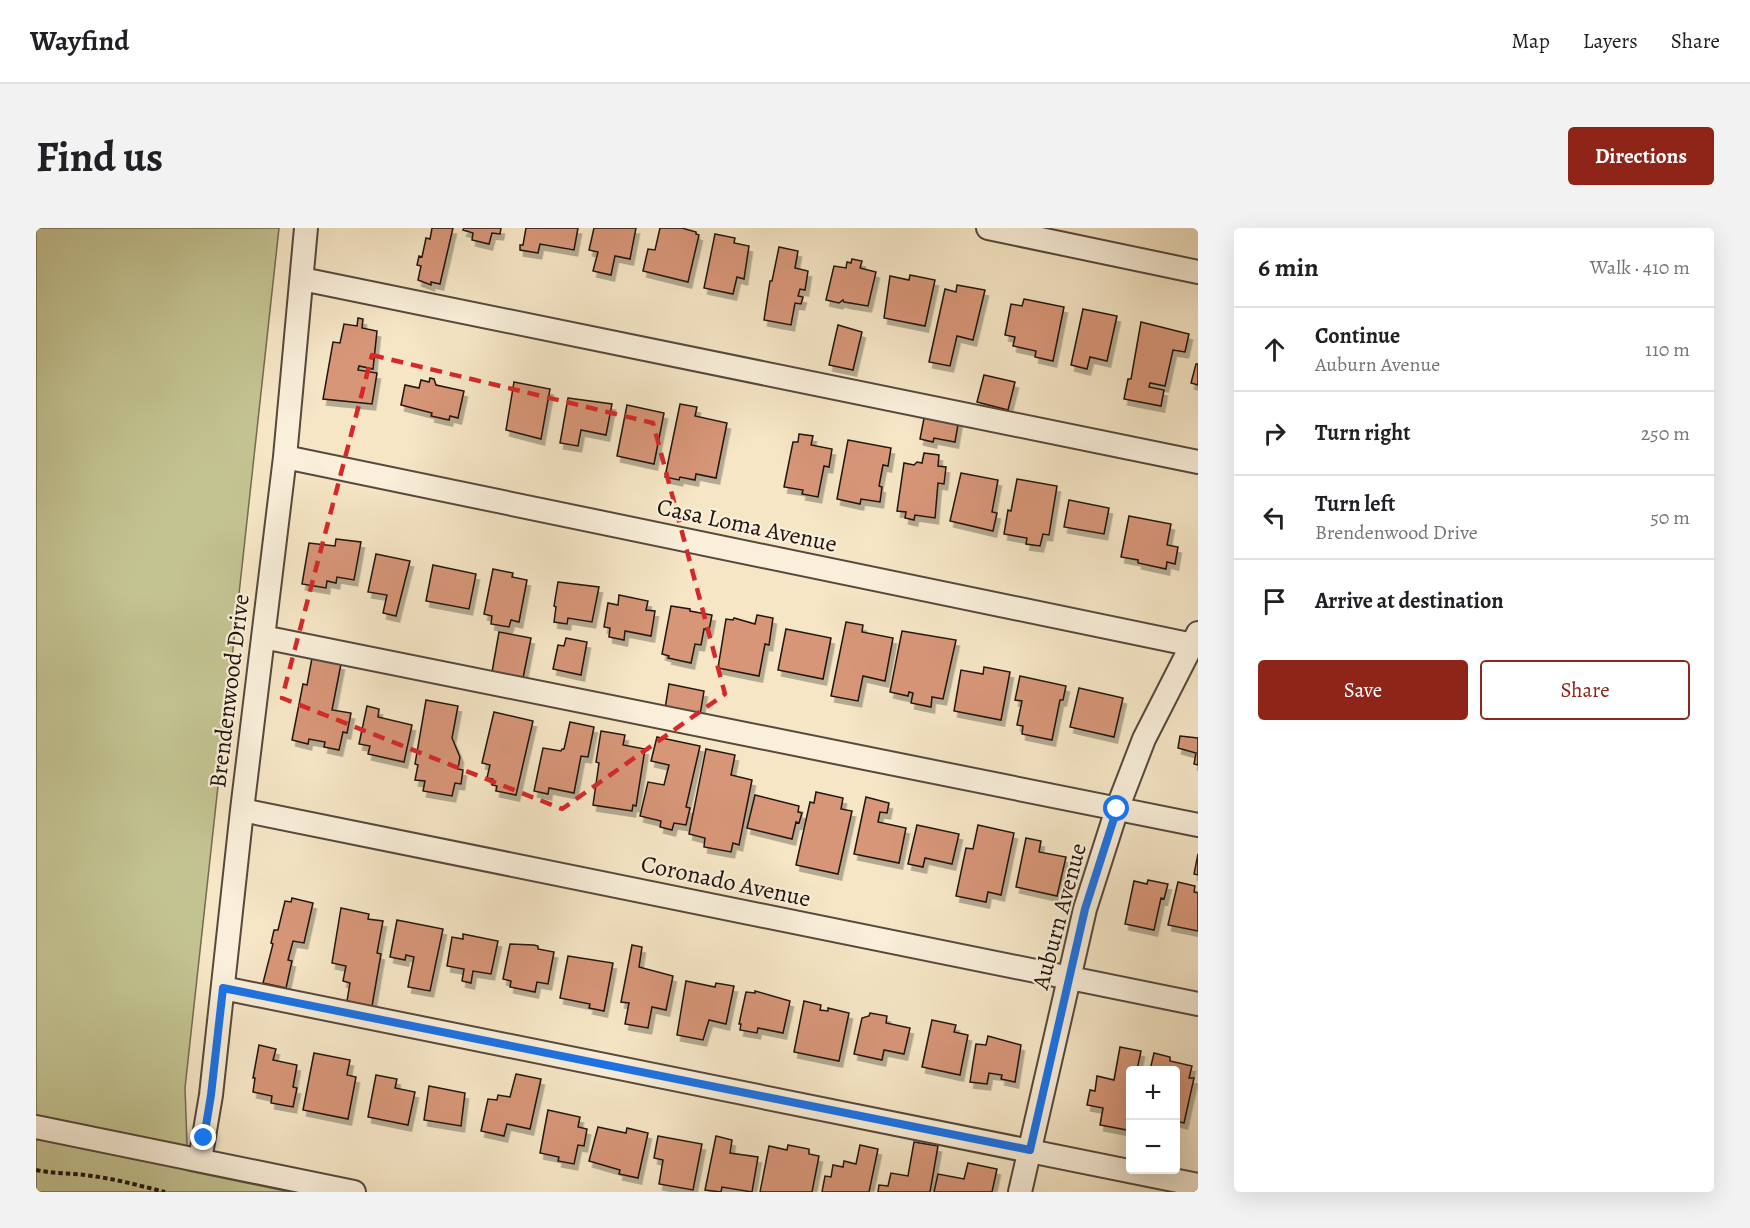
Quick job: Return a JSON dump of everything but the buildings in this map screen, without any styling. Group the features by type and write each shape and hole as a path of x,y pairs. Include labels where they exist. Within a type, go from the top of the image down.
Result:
{"street":[{"name":"Brendenwood Drive","path":"200,1160 211,1095 242,810 285,457 306,228"},
{"path":"988,228 1198,272"},
{"path":"302,279 1198,462"},
{"name":"Casa Loma Avenue","path":"285,457 1196,641"},
{"path":"263,637 1198,825"},
{"name":"Auburn Avenue","path":"1020,1192 1085,909 1117,809 1144,739 1196,641"},
{"name":"Coronado Avenue","path":"242,810 1198,1004"},
{"path":"223,988 1198,1185"},
{"path":"36,1126 354,1192"}],"path":[{"path":"36,1170 54,1174 98,1177 165,1192"}],"highlighted area":[{"path":"372,355 653,423 725,694 562,809 282,698"}],"green space":[{"path":"36,228 279,228 185,1088 188,1171 290,1192 36,1192"}],"route":[{"path":"204,1138 223,988 1030,1150 1085,909 1117,809"}]}
